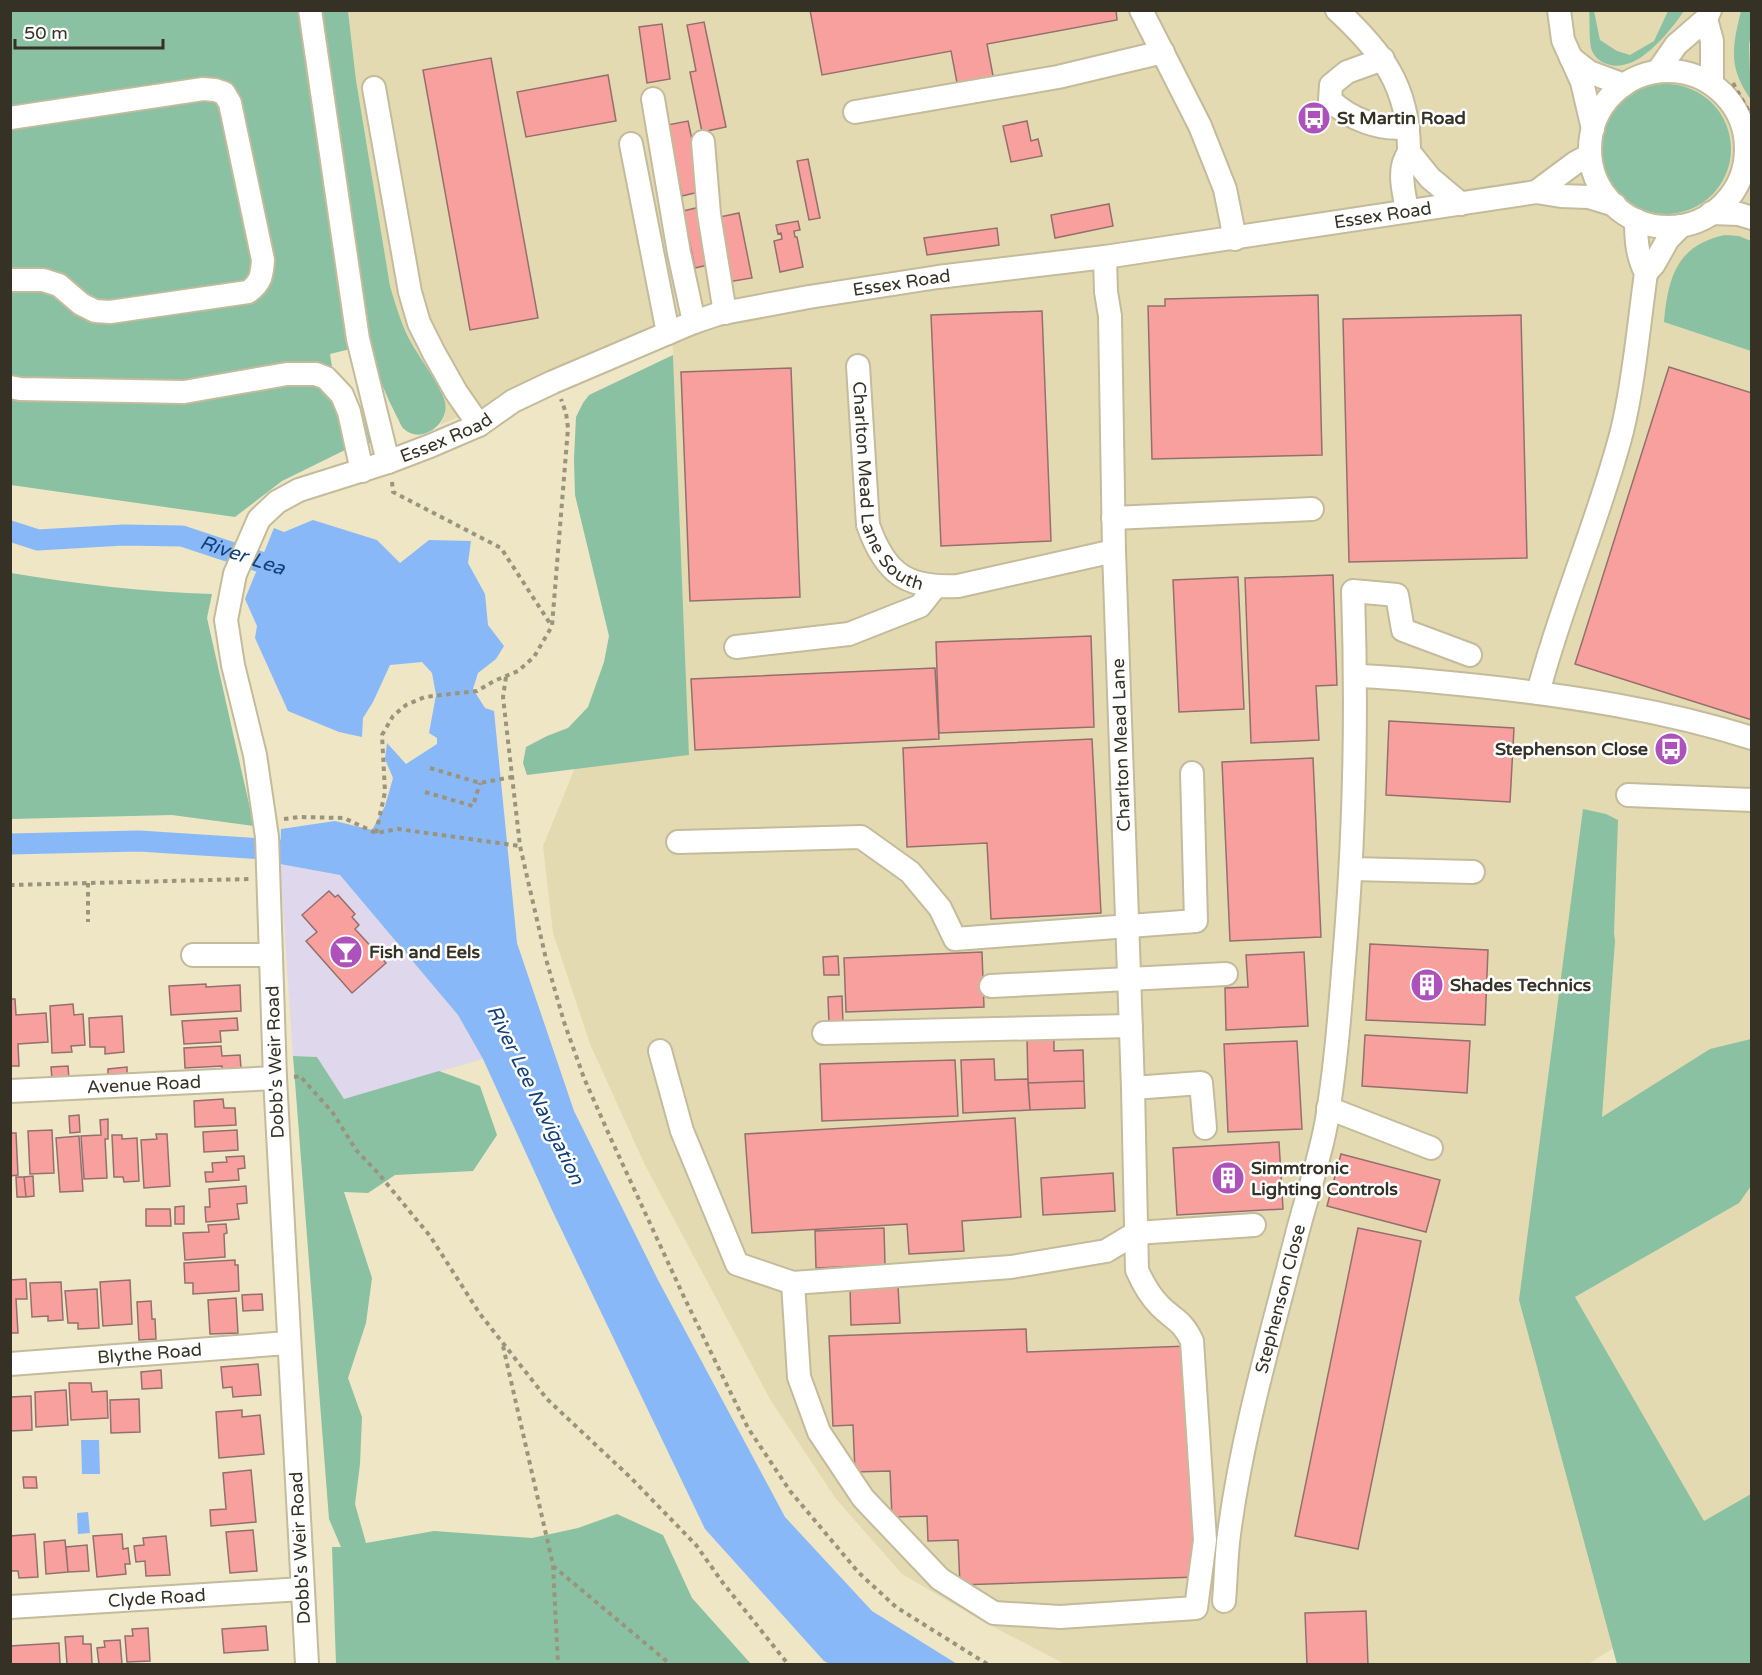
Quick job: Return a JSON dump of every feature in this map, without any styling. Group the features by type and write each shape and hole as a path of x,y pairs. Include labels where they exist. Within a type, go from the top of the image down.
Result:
{"street":[{"path":"310,10 358,339 388,462"},
{"path":"1141,10 1195,115 1225,189 1235,238"},
{"path":"1337,10 1383,60 1397,83 1404,103 1409,152 1403,165 1402,183 1407,211"},
{"path":"1559,10 1563,39 1584,89 1593,129"},
{"path":"1658,71 1676,45 1708,15"},
{"path":"1708,15 1712,40 1712,84"},
{"path":"855,112 1058,77 1163,51"},
{"path":"1571,58 1589,72 1624,85"},
{"path":"1383,60 1347,72 1331,85 1330,100 1343,112 1382,127 1395,129 1408,127"},
{"path":"1658,71 1677,71 1712,84 1728,99 1740,118 1746,140 1748,168 1724,203 1704,218 1681,226 1658,227 1636,220 1615,205 1605,194 1596,178 1590,155 1593,129 1598,114 1610,97 1624,85 1640,76 1658,71"},
{"path":"374,88 410,292 419,323 456,392 479,425"},
{"path":"10,118 203,89 224,93 230,102 263,260 262,275 257,285 248,292 110,312 95,311 81,304 59,285 43,280 10,280"},
{"path":"653,99 679,253 694,322"},
{"path":"703,142 709,214 725,313"},
{"path":"632,144 668,333"},
{"path":"1409,152 1430,178 1461,204"},
{"name":"Essex Road","path":"1536,192 1554,177 1590,155"},
{"name":"Essex Road","path":"299,490 388,462 479,425 513,401 553,382 694,322 725,313 938,277 1105,257 1536,192 1589,197 1615,205"},
{"path":"1711,213 1739,214 1752,218"},
{"path":"1636,220 1639,260 1646,273"},
{"path":"1538,693 1554,638 1609,476 1622,429 1646,273 1654,264 1668,239 1681,226"},
{"name":"Charlton Mead Lane","path":"793,1283 799,1377 819,1432 863,1498 940,1579 994,1613 1060,1617 1196,1608 1205,1540 1192,1341 1185,1326 1161,1308 1146,1290 1137,1270 1130,979 1113,518 1110,316 1106,292 1105,257"},
{"name":"Charlton Mead Lane South","path":"858,366 868,525 876,548 892,569 912,582 935,587 958,586 1114,551"},
{"path":"10,387 20,390 184,392 287,374 316,374 326,378 342,395 349,412 362,471"},
{"name":"Dobb's Weir Road","path":"299,490 277,502 259,519 235,574 226,620 227,635 255,755 266,826 275,1078 307,1665"},
{"path":"1113,518 1312,509"},
{"path":"736,647 849,634 920,606 935,587"},
{"name":"Stephenson Close","path":"1224,1601 1228,1536 1239,1468 1264,1358 1317,1167 1339,1030 1352,869 1356,761 1353,591 1397,595 1403,630 1470,655"},
{"path":"1356,676 1401,678 1538,693 1653,712 1752,738"},
{"path":"678,842 861,837 910,872 940,908 955,939 1196,921 1192,773"},
{"path":"1628,795 1752,800"},
{"path":"1352,869 1473,872"},
{"path":"194,955 271,955"},
{"path":"991,986 1226,974"},
{"path":"824,1033 1131,1026"},
{"path":"660,1051 682,1131 738,1264 793,1283 1011,1267 1106,1251 1136,1233 1254,1225"},
{"name":"Avenue Road","path":"10,1090 275,1078"},
{"path":"1133,1088 1201,1083 1205,1128"},
{"path":"1328,1108 1431,1148"},
{"name":"Blythe Road","path":"10,1364 288,1343"},
{"name":"Clyde Road","path":"10,1606 302,1588"}],"path":[{"path":"376,833 385,792 382,735 393,716 406,705 425,697 477,691 518,671 534,657 552,626 568,428 566,413 553,382"},
{"path":"388,462 393,492 501,548 552,626"},
{"path":"506,677 502,697 520,846 546,959 584,1078 684,1297 748,1428 790,1491 859,1573 896,1607 987,1665"},
{"path":"430,768 480,783 512,777"},
{"path":"425,792 472,806 480,783"},
{"path":"266,826 298,817 344,818 376,833 398,829 520,846"},
{"path":"10,885 268,879"},
{"path":"88,883 88,922"},
{"path":"275,1078 300,1076 333,1113 356,1150 430,1236 480,1314 547,1399 631,1478 696,1545 788,1665"},
{"path":"502,1342 553,1565 558,1665"},
{"path":"553,1565 670,1665"}],"shaded area":[{"path":"348,11 1751,11 1751,1562 1588,1664 1065,1664 984,1622 902,1574 836,1499 771,1401 644,1163 590,1044 553,933 543,846 575,768 689,755 672,325 440,425 445,415 445,400 411,343 398,313 390,286 356,80"},
{"path":"280,864 340,875 458,1015 483,1059 344,1099 317,1057 293,1056"}],"green space":[{"path":"10,11 304,11 377,442 369,443 350,349 330,354 345,450 282,481 235,517 11,485"},
{"path":"316,11 348,11 356,80 390,286 409,339 436,382 445,402 443,418 433,430 426,433 418,435 402,427 370,354"},
{"path":"1589,11 1594,11 1600,40 1617,51 1630,55 1654,41 1668,11 1684,11 1652,49 1630,63 1618,66 1604,63 1593,54 1590,44"},
{"path":"1741,11 1751,11 1749,45 1751,100 1735,67 1734,47"},
{"path":"1666,84 1691,89 1712,103 1726,124 1731,149 1726,174 1712,195 1691,209 1666,214 1641,209 1620,195 1606,174 1601,149 1606,124 1620,103 1641,89"},
{"path":"1725,235 1739,236 1751,241 1751,351 1664,322 1668,291 1678,265 1696,246"},
{"path":"673,355 689,755 527,775 523,763 526,747 568,728 588,707 604,662 609,636 575,495 576,417 589,395"},
{"path":"11,573 112,587 212,594 207,618 254,826 172,815 11,819"},
{"path":"1583,809 1606,814 1618,820 1615,941 1602,1117 1710,1049 1751,1039 1751,1186 1739,1203 1575,1297 1704,1521 1751,1494 1751,1664 1617,1664 1519,1300"},
{"path":"293,1056 317,1057 344,1099 439,1071 480,1086 497,1135 473,1171 395,1175 368,1193 344,1192 372,1278 366,1323 348,1378 362,1417 355,1504 366,1543 434,1531 532,1538 578,1528 617,1514 663,1535 692,1598 751,1664 336,1664 332,1547 341,1547 329,1519"}],"water":[{"path":"313,520 377,540 400,563 429,540 471,541 468,563 485,594 488,625 504,646 496,659 478,673 473,689 485,708 494,711 517,943 574,1111 658,1280 785,1517 872,1611 957,1664 830,1664 824,1661 705,1529 551,1208 483,1059 458,1015 340,875 280,864 281,829 335,821 372,830 385,806 393,778 385,759 387,743 406,764 437,744 437,738 429,733 436,695 432,673 422,662 390,665 363,718 362,737 339,732 288,711 255,638 257,626 245,599 274,528 284,532"},
{"path":"81,1440 99,1440 100,1474 82,1474"},
{"path":"88,1512 90,1533 78,1534 77,1513"}],"building":[{"path":"810,10 1116,10 1117,20 987,44 994,81 958,88 951,51 822,75"},
{"path":"704,22 726,127 702,132 690,72 696,71 687,25"},
{"path":"662,24 670,79 647,83 639,27"},
{"path":"491,58 538,318 470,330 423,70"},
{"path":"608,75 616,121 526,137 517,92"},
{"path":"688,121 703,191 682,196 667,125"},
{"path":"1027,121 1031,141 1038,139 1042,156 1011,162 1003,126"},
{"path":"808,159 820,218 809,220 797,161"},
{"path":"1109,204 1113,226 1055,238 1051,215"},
{"path":"704,206 716,263 695,268 683,211"},
{"path":"739,213 752,278 728,282 715,218"},
{"path":"798,221 800,230 794,231 803,267 780,272 774,241 782,239 776,225"},
{"path":"997,228 999,245 927,255 924,238"},
{"path":"1318,295 1322,455 1152,459 1148,306 1165,306 1165,299"},
{"path":"1042,311 1051,541 941,546 931,315"},
{"path":"1521,315 1527,558 1349,562 1343,319"},
{"path":"1669,367 1752,393 1752,720 1575,664"},
{"path":"791,368 800,597 690,601 681,372"},
{"path":"1333,575 1337,685 1316,686 1319,740 1251,743 1245,578"},
{"path":"1238,577 1244,709 1179,712 1173,580"},
{"path":"1091,636 1094,727 939,733 936,642"},
{"path":"935,668 939,739 695,750 691,679"},
{"path":"1389,721 1514,728 1510,802 1386,795"},
{"path":"1092,739 1101,913 991,919 987,843 907,847 903,748"},
{"path":"1313,758 1321,937 1230,941 1222,762"},
{"name":"Fish and Eels","path":"329,891 335,897 338,895 355,914 352,917 359,925 355,929 386,963 352,993 306,941 317,932 302,915"},
{"name":"Shades Technics","path":"1370,944 1488,950 1485,1025 1366,1020"},
{"path":"982,952 984,1007 846,1012 844,958"},
{"path":"1304,952 1308,1026 1226,1030 1225,988 1248,987 1246,955"},
{"path":"838,956 839,975 824,975 823,957"},
{"path":"206,984 206,987 240,985 241,1011 171,1015 169,986"},
{"path":"842,996 843,1024 829,1025 828,997"},
{"path":"10,999 15,999 16,1015 46,1013 48,1042 18,1044 19,1066 10,1066"},
{"path":"73,1004 74,1015 83,1014 85,1045 71,1046 72,1052 52,1053 50,1006"},
{"path":"122,1016 124,1052 105,1054 105,1047 90,1047 89,1018"},
{"path":"237,1018 238,1030 220,1031 221,1042 184,1044 182,1021"},
{"path":"1365,1035 1470,1041 1467,1093 1362,1086"},
{"path":"1054,1036 1054,1051 1083,1050 1084,1081 1028,1083 1027,1037"},
{"path":"1297,1041 1302,1129 1228,1132 1224,1044"},
{"path":"221,1046 222,1056 240,1055 241,1068 222,1069 222,1066 185,1068 184,1048"},
{"path":"994,1059 995,1080 1028,1079 1030,1110 963,1113 961,1060"},
{"path":"955,1060 958,1116 822,1121 820,1064"},
{"path":"68,1066 69,1079 52,1080 51,1067"},
{"path":"127,1067 127,1077 108,1078 108,1069"},
{"path":"1084,1081 1085,1108 1030,1110 1028,1083"},
{"path":"223,1099 224,1108 235,1108 236,1125 195,1127 194,1101"},
{"path":"79,1115 80,1132 70,1133 69,1116"},
{"path":"1015,1118 1021,1217 962,1221 964,1251 909,1254 907,1224 752,1233 745,1134"},
{"path":"108,1119 108,1139 105,1139 107,1178 84,1179 81,1136 101,1135 100,1120"},
{"path":"52,1130 54,1173 30,1174 28,1131"},
{"path":"237,1130 238,1150 204,1152 203,1132"},
{"path":"10,1133 16,1133 18,1175 10,1176"},
{"path":"156,1134 167,1134 170,1186 144,1188 141,1140 157,1139"},
{"path":"112,1135 122,1135 122,1139 137,1138 139,1181 124,1182 123,1177 114,1177"},
{"path":"79,1136 83,1191 60,1192 56,1138"},
{"name":"Simmtronic Lighting Controls","path":"1279,1142 1283,1209 1177,1215 1173,1148"},
{"path":"1341,1154 1440,1180 1426,1232 1327,1206"},
{"path":"244,1156 245,1168 238,1169 239,1180 206,1182 205,1172 213,1172 212,1163 227,1162 226,1157"},
{"path":"1113,1173 1115,1211 1043,1215 1041,1178"},
{"path":"33,1176 34,1196 26,1197 24,1177"},
{"path":"16,1177 24,1177 26,1197 17,1197"},
{"path":"246,1186 247,1203 237,1204 239,1219 206,1222 205,1207 210,1207 209,1189"},
{"path":"184,1206 184,1224 175,1224 175,1207"},
{"path":"146,1209 170,1209 171,1226 146,1226"},
{"path":"226,1224 225,1257 185,1260 183,1233 209,1232 208,1225"},
{"path":"884,1228 885,1265 816,1268 815,1231"},
{"path":"1358,1228 1421,1241 1358,1549 1295,1536"},
{"path":"235,1260 235,1265 238,1265 239,1291 193,1294 193,1283 185,1283 184,1263"},
{"path":"26,1279 27,1299 16,1299 18,1333 10,1333 10,1280"},
{"path":"130,1280 132,1324 103,1326 100,1282"},
{"path":"61,1282 63,1320 48,1321 48,1316 32,1317 30,1283"},
{"path":"898,1285 900,1323 851,1325 850,1287"},
{"path":"97,1289 99,1328 78,1329 78,1323 68,1323 65,1291"},
{"path":"262,1294 263,1310 243,1311 242,1295"},
{"path":"236,1298 238,1333 210,1334 208,1300"},
{"path":"151,1301 156,1339 139,1340 137,1302"},
{"path":"1026,1329 1027,1352 1188,1346 1197,1577 960,1585 958,1540 928,1541 927,1516 892,1517 890,1471 855,1472 853,1425 833,1426 829,1336"},
{"path":"258,1364 261,1395 233,1397 232,1387 223,1388 221,1367"},
{"path":"161,1370 162,1388 142,1389 141,1372"},
{"path":"69,1383 91,1383 92,1392 107,1391 108,1418 71,1420"},
{"path":"66,1390 68,1425 36,1427 35,1392"},
{"path":"31,1396 32,1430 10,1431 10,1397"},
{"path":"139,1399 140,1432 111,1433 110,1400"},
{"path":"242,1410 242,1417 260,1415 264,1454 219,1458 216,1412"},
{"path":"251,1470 256,1522 211,1526 210,1510 226,1509 223,1473"},
{"path":"23,1477 36,1477 37,1488 24,1488"},
{"path":"253,1530 257,1571 230,1573 226,1532"},
{"path":"35,1534 38,1577 19,1578 18,1571 10,1571 10,1536"},
{"path":"122,1534 123,1549 128,1548 130,1564 125,1564 126,1574 97,1577 93,1536"},
{"path":"166,1536 170,1575 146,1576 145,1561 136,1562 134,1546 144,1545 143,1538"},
{"path":"65,1540 68,1572 46,1574 44,1542"},
{"path":"87,1545 89,1571 68,1572 66,1547"},
{"path":"1366,1611 1368,1664 1307,1664 1305,1613"},
{"path":"266,1626 268,1650 224,1653 222,1629"},
{"path":"148,1628 150,1661 127,1662 125,1636 133,1636 132,1629"},
{"path":"83,1636 83,1644 91,1644 92,1664 67,1664 65,1637"},
{"path":"120,1640 122,1664 99,1664 97,1648 105,1647 104,1641"},
{"path":"59,1643 60,1664 10,1664 10,1646"}],"waterway":[{"name":"River Lea","path":"10,531 38,540 123,535 182,536 288,571"},
{"name":"River Lee Navigation","path":"10,844 139,841 309,852"}],"place":[{"name":"St Martin Road","path":"1314,118"},
{"name":"Stephenson Close","path":"1671,749"},
{"name":"Fish and Eels","path":"346,952"},
{"name":"Shades Technics","path":"1427,985"},
{"name":"Simmtronic Lighting Controls","path":"1228,1178"}]}
